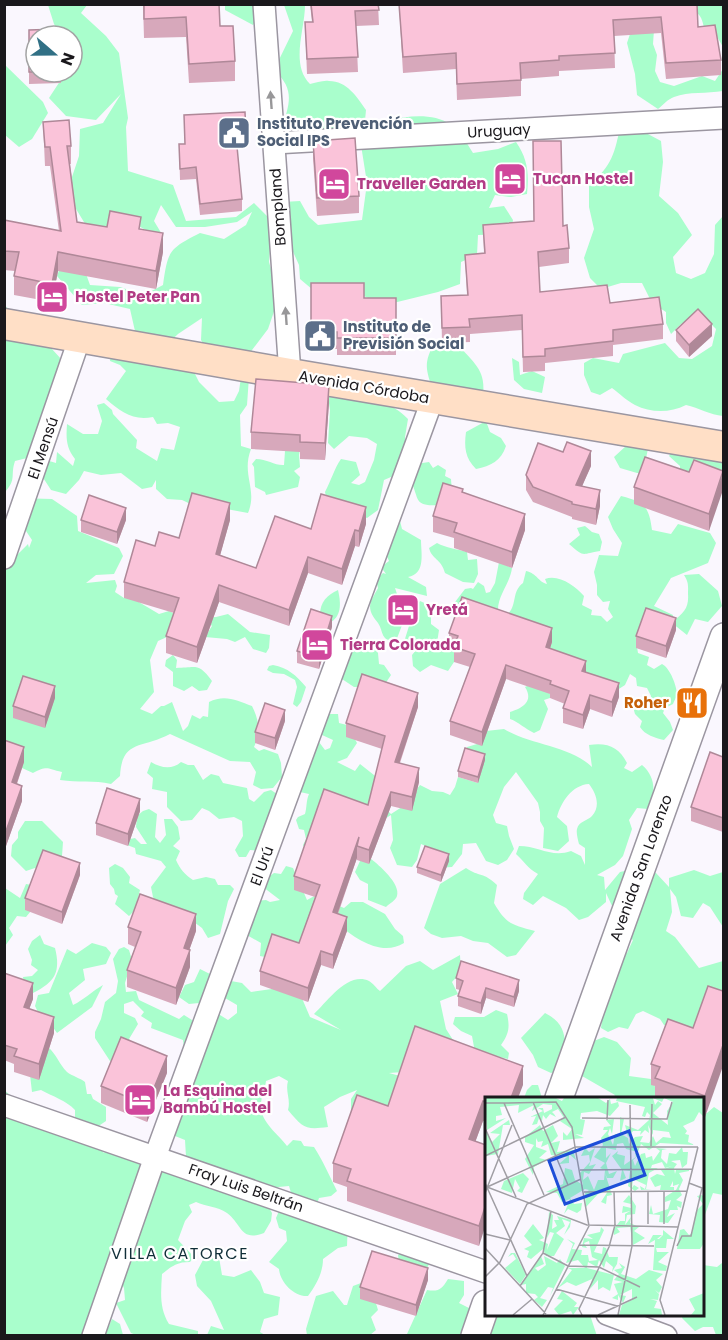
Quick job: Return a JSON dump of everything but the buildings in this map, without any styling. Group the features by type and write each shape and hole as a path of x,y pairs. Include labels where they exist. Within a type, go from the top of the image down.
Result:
{"main road":[{"name":"Avenida Córdoba","path":"4,324 723,447"}],"street":[{"name":"Bompland","path":"264,4 290,374"},
{"name":"Uruguay","path":"274,143 723,118"},
{"name":"El Mensú","path":"4,558 80,337"},
{"name":"El Urú","path":"93,1335 155,1157 433,398"},
{"name":"Avenida San Lorenzo","path":"559,1097 723,637"},
{"name":"Fray Luis Beltrán","path":"4,1105 485,1272"},
{"path":"475,1335 485,1307"},
{"path":"613,1316 666,1335"}],"green space":[{"path":"48,5 87,5 81,13 106,36 119,53 128,118 126,127 128,171 173,185 186,221 236,217 254,203 267,216 271,235 269,262 279,297 268,329 246,358 213,360 201,340 202,318 178,334 160,351 137,340 130,309 104,303 82,305 57,276 69,243 82,263 90,285 120,287 144,295 163,285 169,257 176,247 200,233 224,239 246,225 252,212 237,222 205,227 176,227 161,205 154,221 163,236 161,239 137,225 98,232 87,227 73,204 71,180 79,156 80,129 103,123 121,94 96,120 66,116 49,98 58,84 84,84 84,24 54,24"},
{"path":"225,5 264,5 265,8 253,25 225,10"},
{"path":"284,5 305,5 300,46 304,76 310,84 324,81 335,82 351,91 366,110 364,131 394,119 430,117 441,119 454,127 473,153 498,149 516,142 520,148 527,167 527,194 511,197 495,195 489,208 504,206 513,220 510,234 478,235 477,255 461,262 460,284 438,292 381,306 352,293 319,295 300,279 299,265 290,245 283,202 300,201 309,217 318,225 362,220 367,183 361,145 316,141 282,128 289,98 286,84 274,70 293,31"},
{"path":"684,5 723,5 723,47 715,33 705,33 699,15"},
{"path":"633,25 654,30 653,44 657,55 655,71 660,82 674,86 702,76 715,81 723,69 723,91 680,95 670,99 658,109 637,95 635,74 627,43"},
{"path":"4,64 43,102 48,113 32,139 19,147 5,135"},
{"path":"632,118 646,133 661,141 663,162 659,196 678,213 692,235 673,257 676,273 691,279 705,273 714,254 715,225 723,216 723,416 686,405 667,411 647,410 632,403 612,388 600,395 591,392 584,375 584,363 593,358 619,363 623,354 665,343 679,358 692,359 712,346 716,329 708,321 697,316 681,324 671,334 666,323 666,312 652,303 642,283 621,283 601,289 590,278 584,258 594,229 589,207 589,185 608,165 621,124"},
{"path":"4,304 8,309 6,319 38,344 51,348 62,360 47,435 27,458 15,461 12,480 5,492"},
{"path":"435,342 447,347 460,347 471,359 481,374 483,397 433,391 427,361"},
{"path":"111,351 189,362 199,382 219,402 234,401 239,391 241,377 252,372 259,391 249,377 247,405 240,415 241,446 251,449 248,467 251,504 248,513 221,508 201,509 182,500 167,499 156,489 156,480 152,487 142,489 121,473 101,475 84,471 66,494 51,490 40,473 46,460 56,463 57,452 73,466 75,459 67,443 67,424 83,434 98,434 102,421 97,405 104,403 112,410 137,440 136,448 157,461 161,448 174,450 180,427 168,423 157,424 153,417 133,416 106,399 126,371 120,365 110,361"},
{"path":"512,358 519,362 520,375 532,371 545,377 542,393 524,389 514,380"},
{"path":"322,391 379,401 399,411 408,419 405,459 398,474 384,480 378,510 367,518 328,505 325,492 341,459 356,462 360,475 351,483 359,485 365,482 374,460 377,444 367,438 349,436 334,449 328,443 330,410 328,396"},
{"path":"486,421 490,432 501,438 506,446 495,462 476,469 466,452 466,432"},
{"path":"682,424 688,429 724,434 723,489 680,473 680,466 669,456 675,446 675,431"},
{"path":"622,435 648,449 646,458 648,473 637,473 620,468 614,457 626,446 617,446"},
{"path":"301,443 300,467 294,471 300,477 298,487 266,495 265,492 255,487 252,464 256,459 284,465 285,451"},
{"path":"429,462 433,468 438,465 446,470 445,476 451,479 452,493 440,505 421,503 409,478 416,464"},
{"path":"621,496 635,500 644,506 649,515 652,530 671,534 678,524 710,533 716,543 708,563 671,578 654,606 673,615 672,622 687,607 688,584 684,575 699,574 718,591 722,606 708,622 695,619 687,635 672,623 638,630 636,641 638,653 649,657 647,665 654,669 662,664 665,666 676,687 677,695 673,704 665,708 663,713 673,730 664,740 647,734 640,727 642,721 635,714 633,707 639,703 646,706 650,704 651,696 647,688 637,686 636,678 630,674 625,685 611,694 552,657 550,648 509,613 526,571 547,584 545,579 550,578 566,582 584,596 582,605 592,610 591,615 601,616 607,622 613,617 608,609 610,601 603,602 597,595 594,572 599,555 618,556 622,543 608,517"},
{"path":"17,498 52,499 77,516 78,531 119,548 123,556 114,574 96,575 86,583 115,580 117,586 115,592 124,598 132,598 159,614 169,611 175,614 167,637 158,641 150,660 154,692 140,709 152,714 161,706 172,702 183,731 188,726 192,715 200,719 203,716 208,717 209,702 220,698 252,706 258,726 258,736 254,747 259,751 264,749 278,754 281,763 282,777 273,788 261,789 253,785 256,772 250,762 230,761 170,734 129,750 122,764 120,776 111,784 60,780 62,772 48,768 33,773 22,768 5,754 4,538 16,556 28,544 29,548 32,540 22,525"},
{"path":"383,515 400,521 402,529 421,540 420,567 418,572 408,577 426,587 427,596 395,588 397,594 412,599 396,641 385,638 370,609 371,601 378,588 376,580 383,573 386,574 381,567 389,561 376,532 376,523"},
{"path":"585,526 599,534 602,542 600,551 583,554 569,544 580,535 577,528"},
{"path":"437,543 467,552 468,560 477,559 478,574 474,583 463,582 445,573 429,548"},
{"path":"499,562 512,568 499,601 498,612 459,605 455,602 465,589 473,589 478,582 484,586 486,593 490,592 495,583"},
{"path":"338,590 340,605 338,613 329,623 320,615 321,606 327,597"},
{"path":"420,601 431,606 431,624 439,630 437,643 442,650 449,647 454,652 454,662 448,671 431,665 420,672 413,666 412,655 417,649 404,642 414,610"},
{"path":"228,614 250,632 270,635 269,648 266,653 253,649 245,637 235,642 205,637 212,626 205,618"},
{"path":"367,640 378,653 379,664 384,665 391,675 383,687 354,687 339,677 346,646"},
{"path":"173,655 177,660 176,668 196,667 207,675 212,681 207,690 199,691 192,686 184,691 173,686 173,672 165,666 166,660"},
{"path":"273,665 291,673 306,687 297,707 293,704 297,687 295,680 284,674 267,670"},
{"path":"533,683 550,694 550,698 544,700 548,709 540,730 534,733 510,719 510,712 528,700 525,687"},
{"path":"327,714 338,714 339,723 347,725 357,743 347,758 337,762 355,771 360,764 379,779 386,809 391,814 405,805 420,785 432,791 450,795 458,777 478,783 465,754 467,747 477,744 486,731 504,729 526,739 573,754 592,767 589,745 595,744 607,745 616,749 627,763 624,768 632,772 642,765 652,780 651,803 648,809 637,808 629,820 632,829 623,856 615,865 597,875 604,877 605,890 620,872 634,869 656,873 669,887 669,878 694,870 710,876 723,872 723,927 710,907 703,903 693,918 681,916 676,897 670,889 672,912 666,931 675,937 699,968 723,961 723,1013 700,1029 673,1029 664,1025 660,1019 643,1011 636,1014 628,1029 619,1027 608,1032 601,1028 610,957 627,953 633,940 626,936 606,893 606,902 588,917 579,920 566,908 543,896 533,905 523,899 524,893 538,874 516,854 519,846 558,853 571,851 581,856 585,865 585,848 579,844 577,831 579,824 595,812 597,804 594,791 589,784 577,787 561,806 557,817 567,826 569,841 558,851 543,848 544,828 540,821 538,803 516,772 504,787 493,815 496,823 507,826 514,849 507,860 498,865 486,861 476,843 463,844 462,854 452,867 435,868 430,848 421,844 417,860 412,867 397,865 390,848 393,840 391,815 380,822 307,853 303,845 306,839 304,830 299,829 296,820 305,814 309,794 300,792 316,738 325,750 330,748 333,740 322,735"},
{"path":"151,762 166,767 181,762 194,765 203,780 211,774 219,776 223,783 247,788 249,799 254,802 264,792 271,790 277,794 272,825 263,827 264,851 250,850 246,857 239,857 235,850 243,836 242,821 234,817 219,819 202,808 192,820 181,821 167,807 167,792 152,789 153,778 147,773"},
{"path":"149,809 157,814 155,837 160,843 166,835 164,819 172,819 178,827 180,839 173,846 180,851 176,860 185,874 193,880 206,877 215,879 218,885 230,885 234,889 228,901 220,934 208,938 202,928 194,922 156,903 151,887 166,867 161,861 136,854 135,848 127,845 130,839 135,838 141,844 147,844 136,827 137,816"},
{"path":"25,821 42,821 63,842 62,856 71,862 26,871 11,856 12,845 18,838 18,832"},
{"path":"371,859 396,886 396,897 386,907 368,900 368,884 360,880 355,872 360,861"},
{"path":"115,864 123,868 130,877 129,883 140,890 135,910 129,916 115,904 118,896 110,884 109,868"},
{"path":"286,866 293,868 307,900 320,893 344,908 351,902 363,902 385,914 403,936 404,943 396,947 378,947 361,941 339,925 270,958 260,956 261,943 245,934 251,930 255,901 280,900 263,887 267,878 274,873 281,874"},
{"path":"466,868 488,878 497,885 494,903 506,920 535,931 516,955 507,957 488,943 473,941 461,936 442,938 431,934 424,928 440,884"},
{"path":"26,884 37,886 35,906 26,917 17,916 9,928 13,935 5,946 5,888 20,898"},
{"path":"40,935 44,944 55,948 57,964 54,975 47,985 33,993 25,990 23,977 32,976 38,970 31,965 32,960 28,949 32,941"},
{"path":"92,943 106,947 111,953 106,964 83,969 85,980 69,993 73,1005 103,985 92,1007 57,1033 52,1026 43,1022 35,1006 38,995 49,993 67,949 76,954"},
{"path":"124,947 129,950 132,960 125,983 126,992 136,991 139,1000 179,1019 184,1015 192,1020 197,1028 184,1049 183,1040 151,1028 152,1023 141,1016 144,1012 133,1001 124,1004 124,1013 135,1018 138,1024 129,1039 137,1051 118,1060 110,1061 95,1038 105,1002 116,993 118,981 113,959 119,949"},
{"path":"460,955 461,972 452,982 458,994 440,1001 446,1029 455,1043 403,1072 389,1073 400,1076 389,1117 351,1119 351,1099 357,1090 324,1107 328,1127 309,1128 297,1121 288,1110 288,1081 279,1076 266,1081 261,1111 266,1122 287,1146 293,1140 301,1141 304,1146 314,1147 337,1191 331,1196 319,1198 313,1215 333,1207 341,1209 348,1219 347,1246 338,1248 323,1259 318,1279 308,1296 298,1294 289,1288 282,1279 279,1269 269,1262 287,1241 286,1231 279,1228 276,1218 282,1204 292,1196 289,1186 268,1188 271,1221 264,1233 256,1235 246,1234 227,1213 196,1202 189,1205 192,1212 185,1221 178,1240 194,1257 190,1262 175,1265 162,1274 161,1294 162,1306 169,1324 198,1331 198,1335 136,1335 131,1333 116,1303 125,1300 124,1288 118,1275 143,1225 146,1168 205,1174 186,1157 185,1140 175,1136 175,1119 212,1013 228,1020 237,1013 237,1005 225,998 231,981 242,983 251,992 279,988 301,996 310,1017 341,1030 314,1014 338,989 353,980 361,979 370,982 380,991 406,966 420,961 433,970"},
{"path":"200,969 210,974 207,997 199,1003 189,1004 179,997 185,985 194,982"},
{"path":"496,1010 507,1014 508,1030 501,1045 509,1053 508,1059 467,1049 474,1047 472,1036 453,1024 455,1017 484,1017"},
{"path":"545,1013 559,1024 565,1045 562,1070 551,1073 538,1067 521,1038"},
{"path":"604,1037 617,1042 631,1058 629,1076 651,1079 660,1097 614,1097 615,1095 582,1076 577,1070 586,1044"},
{"path":"48,1047 67,1072 85,1082 87,1094 91,1094 93,1099 106,1107 106,1121 94,1129 75,1121 75,1110 64,1101 41,1090 32,1092 29,1066"},
{"path":"532,1085 538,1085 542,1097 524,1097"},
{"path":"4,1090 34,1115 86,1133 104,1153 113,1142 132,1138 142,1172 92,1335 5,1335"},
{"path":"714,1107 723,1113 723,1195 713,1193 704,1217 704,1114"},
{"path":"409,1249 426,1255 429,1264 424,1275 399,1263 398,1255"},
{"path":"723,1255 723,1335 716,1335 713,1327 703,1327 695,1331 683,1316 704,1316 704,1265 717,1267 722,1263"},
{"path":"219,1257 222,1275 234,1277 251,1270 260,1282 264,1293 280,1297 278,1315 264,1319 260,1332 265,1335 207,1335 211,1326 224,1330 211,1301 197,1286 195,1275 203,1260"},
{"path":"448,1279 464,1281 464,1295 459,1303 469,1308 469,1336 407,1334 427,1290 440,1289"},
{"path":"361,1283 375,1300 378,1310 371,1317 376,1330 370,1335 307,1335 306,1329 316,1296 333,1291 344,1305 347,1305 353,1286"},
{"path":"485,1316 590,1316 597,1336 475,1336"},
{"path":"112,1319 120,1324 123,1335 105,1335"}],"place":[{"name":"Instituto Prevención Social IPS","path":"234,133"},
{"name":"Tucan Hostel","path":"510,179"},
{"name":"Traveller Garden","path":"334,184"},
{"name":"Hostel Peter Pan","path":"52,297"},
{"name":"Instituto de Previsión Social","path":"320,336"},
{"name":"Yretá","path":"403,610"},
{"name":"Tierra Colorada","path":"317,645"},
{"name":"Roher","path":"692,703"},
{"name":"La Esquina del Bambú Hostel","path":"140,1100"}],"district":[{"name":"VILLA CATORCE","path":"180,1253"}]}
